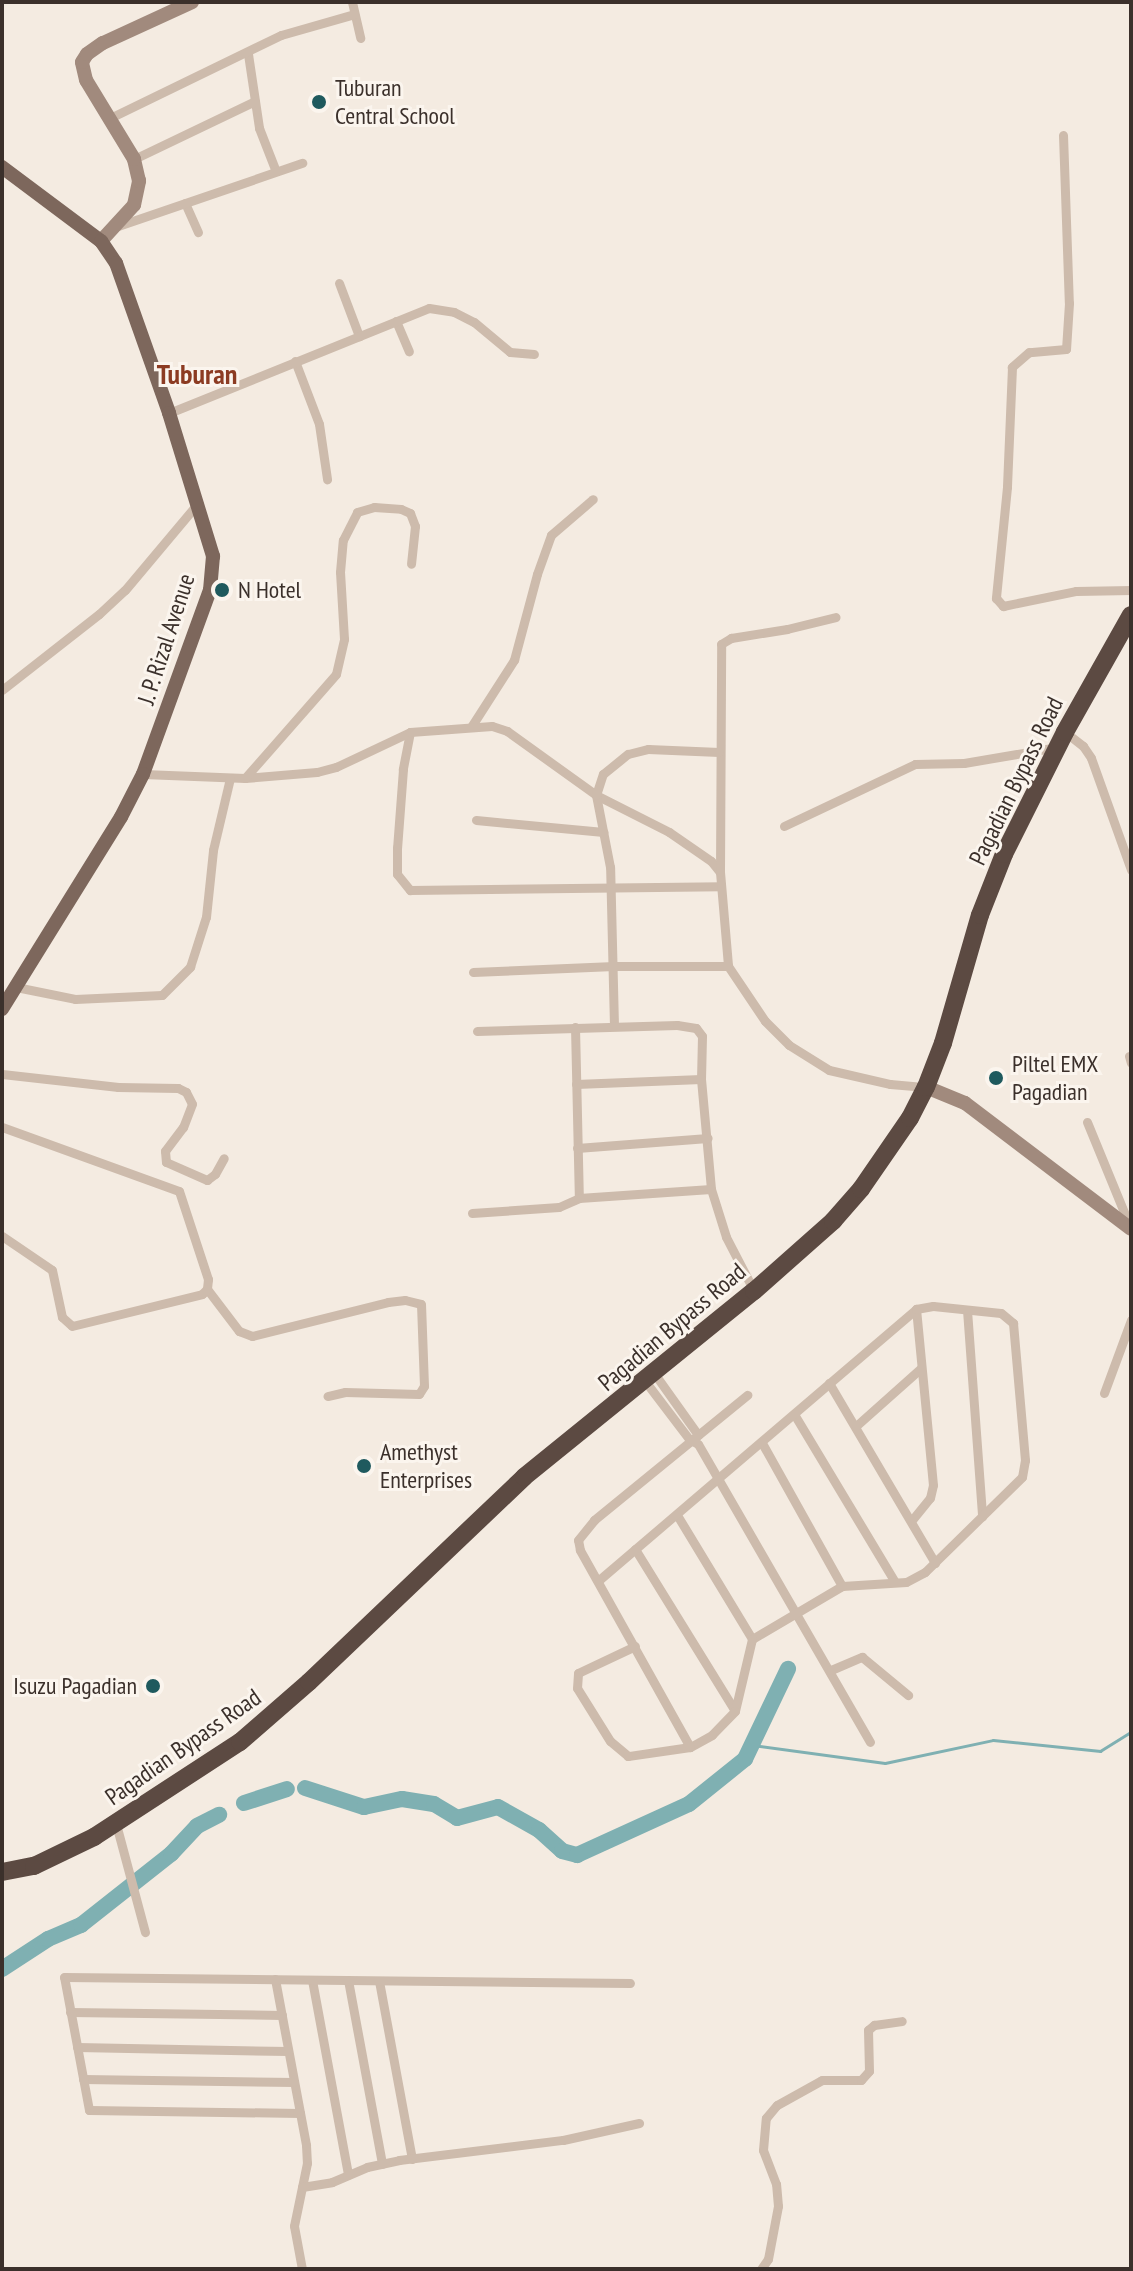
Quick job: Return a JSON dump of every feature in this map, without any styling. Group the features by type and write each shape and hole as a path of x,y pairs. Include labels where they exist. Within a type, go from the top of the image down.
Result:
{"highway":[{"name":"Pagadian Bypass Road","path":"2,1872 34,1866 116,1824 215,1760 267,1720 475,1520 754,1291 833,1221 861,1189 910,1118 926,1087 943,1043 980,915 1004,854 1062,739 1131,615"}],"main road":[{"name":"J. P. Rizal Avenue","path":"2,167 101,241 123,278 199,503 213,556 210,590 143,774 121,817 2,1009"}],"street":[{"path":"101,241 115,227 139,192 134,159 86,80 82,62 87,54 192,2"},
{"path":"352,2 360,38"},
{"path":"110,118 248,54 281,35 354,14"},
{"path":"248,54 263,140 275,169"},
{"path":"134,159 255,101"},
{"path":"1063,135 1069,303 1066,349 1029,352 1012,367 1007,487 996,598 1003,606 1076,591 1131,590"},
{"path":"115,227 275,169 302,163"},
{"path":"185,203 198,232"},
{"path":"339,283 359,336"},
{"path":"169,413 437,307 482,327 510,352 534,354"},
{"path":"396,321 409,351"},
{"path":"295,361 319,424 327,479"},
{"path":"471,727 514,660 551,535 593,499"},
{"path":"2,690 108,606 199,503"},
{"path":"245,778 336,674 344,639 340,603 343,540 357,512 374,507 401,509 410,513 415,526 411,564"},
{"path":"836,617 731,638 721,644 720,872 728,966 765,1021 809,1059 855,1077 926,1087 965,1103 1131,1229"},
{"path":"143,774 245,778 336,767 410,732 492,726 521,738 596,795 696,848 720,872"},
{"path":"410,732 403,769 397,848 397,874 410,890 611,890 721,886"},
{"path":"784,826 915,764 964,763 1062,739 1083,746 1091,758 1131,870"},
{"path":"614,1026 611,890 596,795 603,774 628,754 665,748 719,752"},
{"path":"16,987 75,999 162,995 190,967 206,917 213,850 230,778"},
{"path":"476,820 603,832"},
{"path":"473,972 614,966 728,966"},
{"path":"477,1031 614,1026 696,1028 702,1036 701,1079 711,1189 726,1237 754,1291"},
{"path":"575,1027 579,1198"},
{"path":"2,1074 118,1087 178,1088 186,1092 192,1104 183,1127 165,1151 166,1162 207,1180 215,1174 224,1158"},
{"path":"576,1084 701,1079"},
{"path":"1087,1122 1131,1229"},
{"path":"2,1127 173,1186 183,1196 208,1279 207,1289 202,1294 72,1326 62,1317 52,1270 2,1236"},
{"path":"577,1148 708,1138"},
{"path":"472,1213 559,1207 579,1198 711,1189"},
{"path":"207,1289 239,1331 252,1336 388,1302 405,1300 421,1304 424,1386 419,1394 345,1392 327,1396"},
{"path":"599,1580 719,1481 916,1309 933,1306 1001,1313 1013,1323 1024,1469 1016,1485 935,1563 915,1578 842,1586 752,1639 735,1711 712,1735 690,1747 628,1756 610,1741 577,1688 578,1673 635,1646"},
{"path":"912,1520 930,1498 933,1485 916,1309"},
{"path":"967,1310 982,1516"},
{"path":"1104,1393 1131,1320"},
{"path":"856,1426 921,1368"},
{"path":"649,1377 699,1432"},
{"path":"649,1377 719,1481 870,1742"},
{"path":"829,1383 935,1563"},
{"path":"690,1747 580,1550 578,1540 582,1532 747,1395"},
{"path":"794,1414 895,1582"},
{"path":"762,1443 842,1586"},
{"path":"677,1515 752,1639"},
{"path":"635,1549 735,1711"},
{"path":"831,1670 862,1657 908,1695"},
{"path":"116,1824 145,1932"},
{"path":"300,2113 89,2110 64,1977 630,1983"},
{"path":"275,1979 307,2163 294,2226 302,2269"},
{"path":"312,1980 348,2175"},
{"path":"348,1980 382,2164"},
{"path":"379,1981 412,2159"},
{"path":"70,2012 282,2015"},
{"path":"761,2269 768,2259 778,2206 776,2184 763,2150 766,2118 777,2105 822,2080 861,2080 869,2071 868,2030 874,2025 902,2021"},
{"path":"77,2047 288,2051"},
{"path":"83,2079 294,2082"},
{"path":"302,2187 382,2164 563,2140 639,2123"}],"waterway":[{"path":"305,1788 364,1807 402,1799 434,1804 457,1818 498,1807 539,1830 562,1851 577,1855 689,1804 745,1759 788,1669"},
{"path":"752,1745 885,1763 993,1740 1100,1751 1131,1732"},
{"path":"244,1803 287,1789"},
{"path":"2,1969 48,1939 81,1925 171,1854 197,1826 219,1815"}],"place":[{"name":"Tuburan Central School","path":"319,102"},
{"name":"N Hotel","path":"222,590"},
{"name":"Piltel EMX Pagadian","path":"996,1078"},
{"name":"Amethyst Enterprises","path":"364,1466"},
{"name":"Isuzu Pagadian","path":"153,1686"}],"district":[{"name":"Tuburan","path":"197,374"}]}
